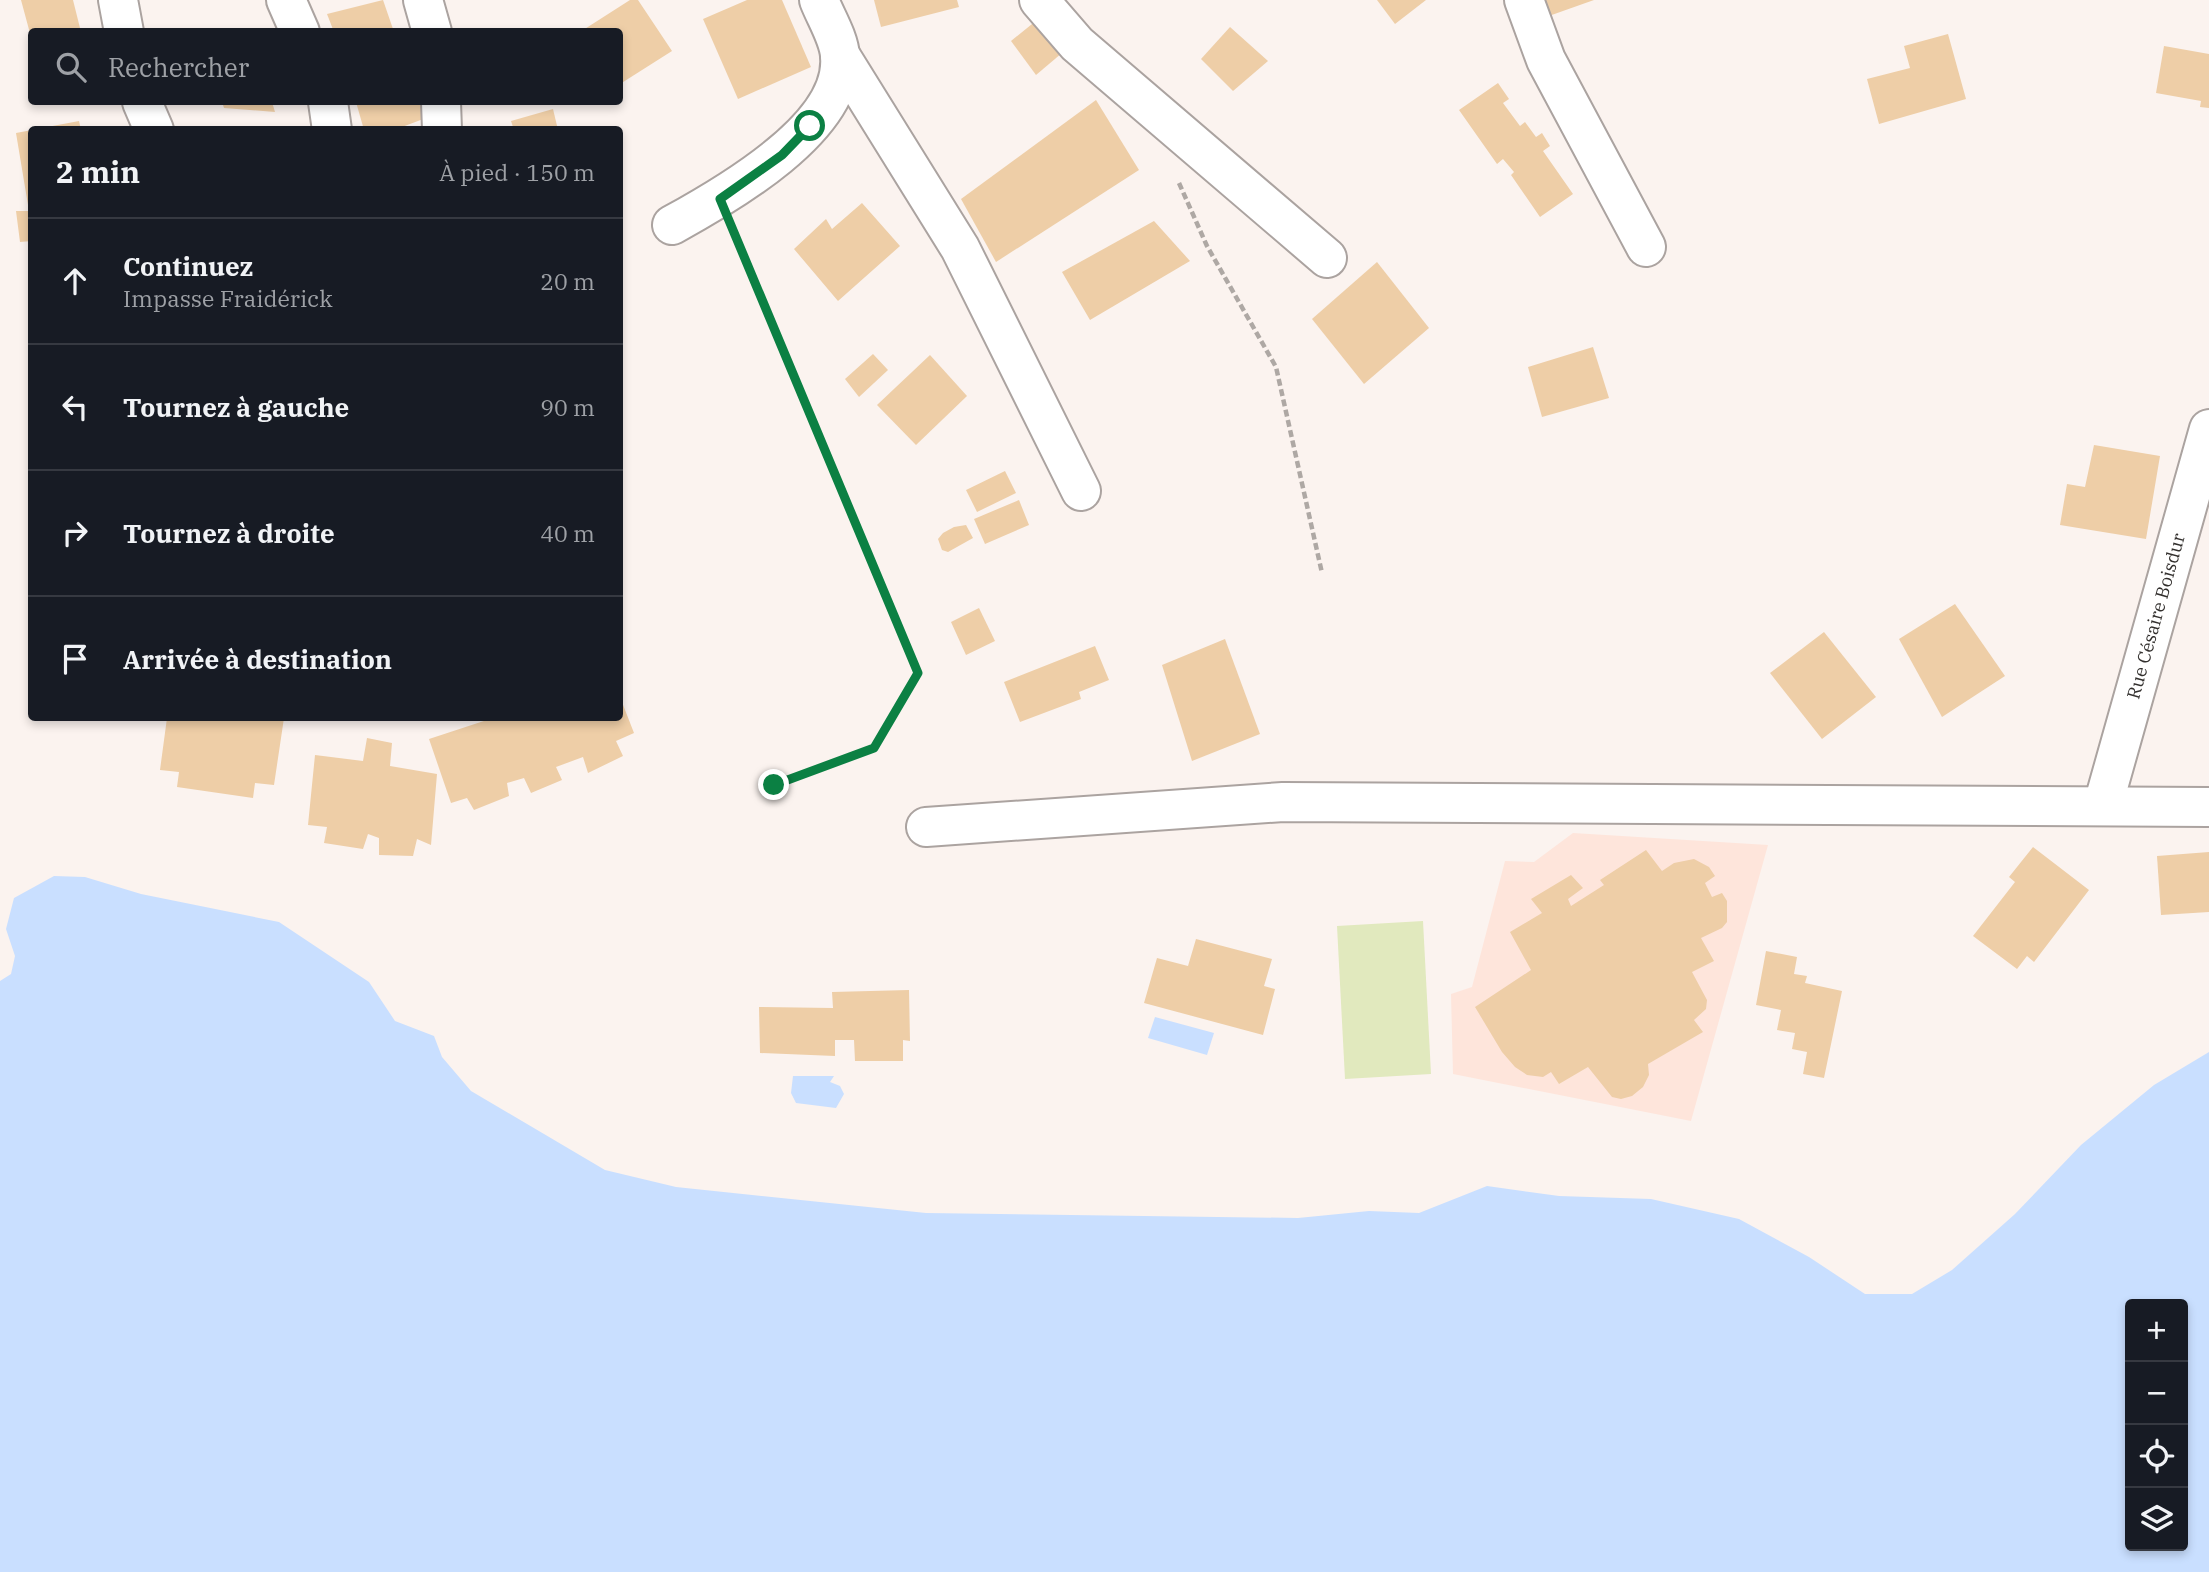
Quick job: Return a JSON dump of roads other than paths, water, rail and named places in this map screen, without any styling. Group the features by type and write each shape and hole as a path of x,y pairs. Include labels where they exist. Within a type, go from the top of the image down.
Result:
{"street":[{"path":"118,0 123,28"},
{"path":"286,0 298,28"},
{"path":"423,0 431,28"},
{"path":"819,0 840,55 960,248 1081,491"},
{"path":"1039,0 1077,44 1327,258"},
{"path":"1524,0 1546,60 1646,247"},
{"path":"671,225 720,199 782,155 810,126 834,92 840,55"},
{"path":"143,105 151,126"},
{"path":"328,105 331,126"},
{"path":"442,105 442,126"},
{"name":"Rue Césaire Boisdur","path":"2102,805 2209,429"},
{"path":"926,827 1283,802 2209,807"}],"water":[{"path":"54,876 85,877 141,894 279,922 369,982 395,1021 434,1036 442,1057 471,1091 605,1170 676,1187 926,1213 1298,1218 1369,1211 1419,1213 1487,1186 1559,1196 1651,1199 1739,1219 1809,1257 1865,1294 1912,1294 1952,1270 2015,1214 2081,1145 2154,1085 2209,1052 2209,1572 0,1572 0,981 11,974 15,956 6,929 14,898"},
{"path":"1155,1017 1214,1033 1207,1055 1148,1038"},
{"path":"793,1076 834,1076 830,1082 840,1086 844,1094 836,1108 796,1103 791,1093"}]}
